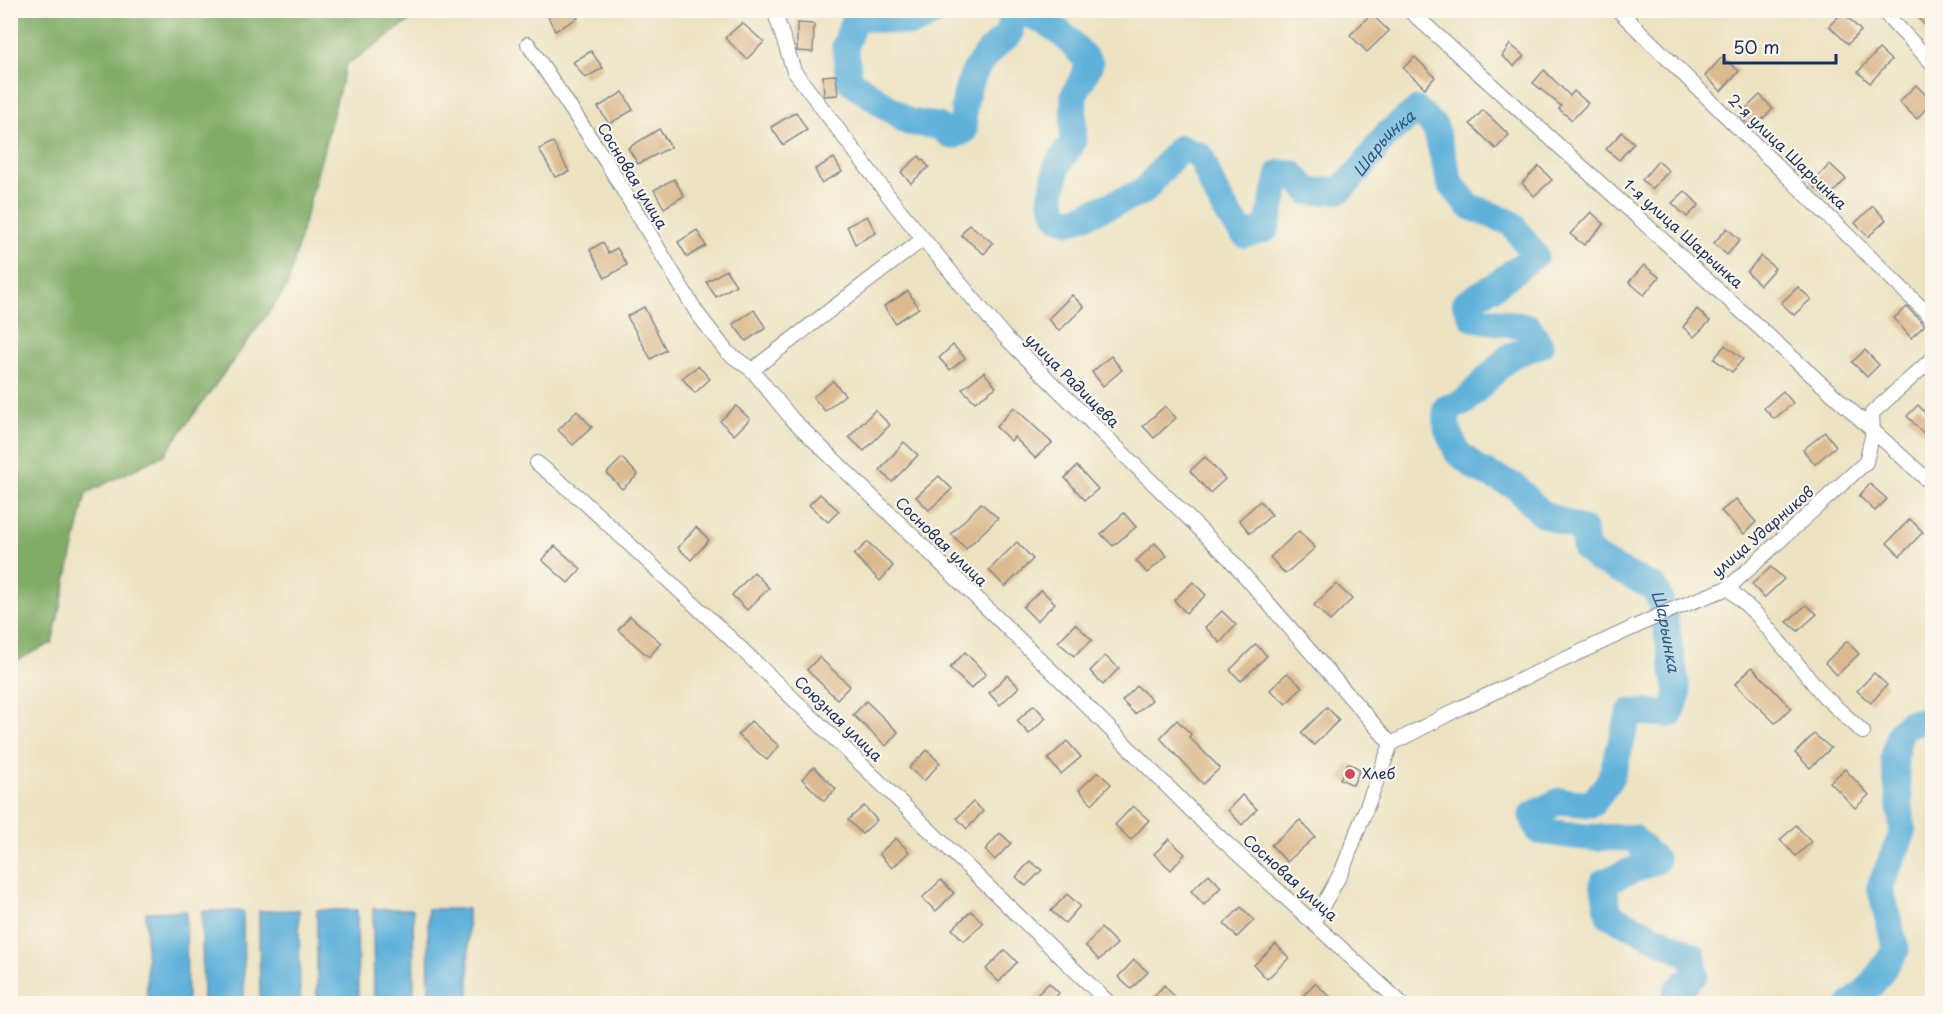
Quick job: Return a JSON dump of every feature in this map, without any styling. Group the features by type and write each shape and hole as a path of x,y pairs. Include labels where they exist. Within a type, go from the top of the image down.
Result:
{"street":[{"name":"улица Радищева","path":"774,10 794,71 923,239 1004,336 1229,558 1391,744"},
{"name":"1-я улица Шарьинка","path":"1409,10 1932,484"},
{"name":"2-я улица Шарьинка","path":"1618,10 1932,318"},
{"path":"1882,10 1932,63"},
{"name":"Сосновая улица","path":"528,44 607,163 697,313 727,352 752,370 792,419 1058,677 1203,822 1314,921 1402,1004"},
{"path":"752,370 923,239"},
{"name":"улица Ударников","path":"1391,744 1460,708 1671,610 1728,588 1866,462 1873,432 1872,413 1932,359"},
{"name":"Союзная улица","path":"537,463 583,501 737,645 1110,1004"},
{"path":"1728,588 1757,615 1824,696 1863,732"},
{"path":"1314,921 1342,871 1391,744"}],"green space":[{"path":"10,11 424,11 346,65 287,287 164,455 86,493 52,643 11,663"}],"water":[{"path":"373,909 413,909 414,1003 374,1003"},
{"path":"428,909 468,909 469,1003 429,1003"},
{"path":"299,910 300,1003 260,1003 259,911"},
{"path":"317,910 357,910 358,1003 317,1003"},
{"path":"186,911 187,1003 147,1003 146,912"},
{"path":"202,911 243,911 244,1003 203,1003"}],"building":[{"path":"545,10 574,10 578,18 555,31"},
{"path":"1926,10 1932,10 1932,33 1918,18"},
{"path":"1843,12 1861,31 1848,44 1829,26"},
{"path":"1371,14 1389,31 1367,52 1350,35"},
{"path":"742,23 764,42 747,59 725,38"},
{"path":"797,23 814,24 813,52 797,51"},
{"path":"1510,44 1524,56 1514,66 1502,56"},
{"path":"1879,49 1891,60 1870,83 1858,72"},
{"path":"591,51 603,68 585,78 573,62"},
{"path":"1415,57 1435,77 1425,88 1403,68"},
{"path":"1722,57 1739,71 1721,91 1705,76"},
{"path":"1544,70 1570,96 1574,91 1588,103 1572,120 1559,109 1561,106 1533,83"},
{"path":"836,75 838,95 824,96 823,76"},
{"path":"1916,85 1932,101 1917,119 1899,102"},
{"path":"623,92 633,110 609,124 598,107"},
{"path":"1760,95 1773,109 1752,129 1739,115"},
{"path":"1483,110 1509,135 1496,149 1470,124"},
{"path":"796,112 807,130 783,145 771,127"},
{"path":"659,129 671,147 638,164 628,148"},
{"path":"1622,132 1634,143 1619,160 1606,149"},
{"path":"553,142 569,172 555,177 539,149"},
{"path":"919,156 929,167 911,183 901,172"},
{"path":"834,158 842,172 821,183 815,169"},
{"path":"1658,161 1669,171 1652,189 1642,180"},
{"path":"1830,164 1846,179 1827,199 1811,184"},
{"path":"1539,166 1552,180 1534,196 1522,183"},
{"path":"674,179 684,196 664,208 654,190"},
{"path":"1685,191 1699,205 1687,217 1672,203"},
{"path":"1873,206 1886,220 1868,237 1855,223"},
{"path":"1591,212 1604,224 1584,245 1570,234"},
{"path":"867,216 876,233 855,244 847,226"},
{"path":"969,224 993,243 984,254 961,235"},
{"path":"1727,228 1740,240 1727,255 1714,243"},
{"path":"697,230 706,246 687,257 678,242"},
{"path":"603,242 608,253 617,248 627,265 605,278 590,250"},
{"path":"1761,256 1775,268 1760,285 1747,272"},
{"path":"1644,265 1659,277 1644,295 1629,282"},
{"path":"726,270 736,285 716,297 706,282"},
{"path":"1798,287 1811,299 1794,315 1781,303"},
{"path":"908,291 919,308 895,323 884,306"},
{"path":"1072,295 1084,307 1059,331 1048,319"},
{"path":"644,307 666,350 651,359 627,316"},
{"path":"1907,307 1925,325 1911,338 1894,318"},
{"path":"1697,309 1710,321 1694,337 1683,327"},
{"path":"754,310 766,328 746,341 733,324"},
{"path":"953,345 965,358 950,370 939,358"},
{"path":"1725,345 1743,359 1732,372 1714,359"},
{"path":"1865,350 1879,365 1867,377 1852,362"},
{"path":"1111,356 1122,370 1103,386 1092,372"},
{"path":"698,366 710,379 695,393 682,378"},
{"path":"984,372 996,387 975,402 962,389"},
{"path":"833,381 845,395 825,411 813,397"},
{"path":"1783,391 1793,403 1774,419 1764,408"},
{"path":"1918,405 1932,420 1932,442 1907,416"},
{"path":"736,406 750,419 734,435 720,421"},
{"path":"1165,406 1176,418 1154,438 1143,426"},
{"path":"1014,407 1052,443 1035,458 1014,437 1011,441 996,427"},
{"path":"875,410 890,425 864,451 849,437"},
{"path":"577,411 592,427 573,445 558,430"},
{"path":"1825,432 1836,446 1815,464 1803,450"},
{"path":"904,442 918,455 892,482 880,470"},
{"path":"1205,457 1225,479 1210,493 1190,471"},
{"path":"622,458 638,475 622,489 607,473"},
{"path":"1077,466 1098,489 1085,500 1065,478"},
{"path":"939,476 952,489 929,510 916,497"},
{"path":"1870,484 1887,499 1875,511 1859,496"},
{"path":"820,494 839,511 828,522 809,505"},
{"path":"1736,499 1756,522 1744,534 1721,511"},
{"path":"1260,501 1272,515 1250,533 1239,520"},
{"path":"981,503 998,518 966,549 951,534"},
{"path":"1124,513 1136,527 1113,546 1101,534"},
{"path":"1910,519 1923,532 1900,556 1887,543"},
{"path":"696,527 709,540 691,560 678,548"},
{"path":"1299,531 1315,548 1285,574 1270,557"},
{"path":"868,542 893,566 880,581 854,555"},
{"path":"1017,542 1033,559 1005,587 989,570"},
{"path":"1155,543 1167,556 1147,573 1136,561"},
{"path":"555,546 581,569 568,583 542,560"},
{"path":"1771,567 1784,579 1764,598 1752,584"},
{"path":"754,572 769,588 747,610 732,595"},
{"path":"1193,582 1206,595 1186,613 1174,600"},
{"path":"1336,584 1352,599 1330,621 1314,605"},
{"path":"1041,590 1055,603 1037,621 1023,607"},
{"path":"1806,605 1817,614 1798,631 1787,622"},
{"path":"1222,611 1236,625 1220,643 1205,627"},
{"path":"630,616 661,643 649,657 618,630"},
{"path":"1075,624 1092,640 1074,656 1058,642"},
{"path":"1847,641 1859,654 1837,675 1825,663"},
{"path":"1256,644 1267,656 1241,681 1230,670"},
{"path":"965,652 986,674 971,689 950,668"},
{"path":"1105,656 1119,668 1103,685 1090,671"},
{"path":"819,657 850,686 837,699 807,670"},
{"path":"1752,667 1791,708 1775,723 1735,684"},
{"path":"1287,673 1302,687 1286,704 1270,690"},
{"path":"1874,673 1887,685 1871,703 1857,691"},
{"path":"1007,675 1019,687 1000,705 989,693"},
{"path":"1137,686 1152,700 1135,714 1122,701"},
{"path":"866,701 898,732 886,746 853,715"},
{"path":"1034,705 1046,718 1029,734 1017,721"},
{"path":"1327,707 1339,720 1314,745 1301,733"},
{"path":"1177,720 1191,734 1189,737 1220,768 1203,784 1160,738"},
{"path":"751,721 779,746 767,760 738,735"},
{"path":"1814,734 1831,748 1810,768 1795,753"},
{"path":"1067,741 1081,757 1061,774 1048,759"},
{"path":"927,750 940,763 924,781 909,768"},
{"name":"Хлеб","path":"1348,763 1360,769 1353,785 1340,779"},
{"path":"814,767 836,789 824,801 802,779"},
{"path":"1845,769 1869,795 1855,808 1830,782"},
{"path":"1098,772 1111,784 1092,804 1079,790"},
{"path":"1242,795 1257,809 1242,825 1228,810"},
{"path":"973,802 983,811 967,829 957,818"},
{"path":"864,806 877,820 862,834 848,820"},
{"path":"1133,806 1149,820 1131,840 1115,825"},
{"path":"1300,820 1315,837 1287,862 1271,845"},
{"path":"1796,825 1811,842 1796,856 1780,840"},
{"path":"1000,833 1011,843 995,860 985,850"},
{"path":"896,838 909,852 892,868 879,854"},
{"path":"1169,839 1185,854 1171,870 1154,854"},
{"path":"1030,861 1042,870 1026,886 1016,877"},
{"path":"1209,874 1221,887 1204,905 1191,891"},
{"path":"941,880 954,893 936,911 922,898"},
{"path":"1067,894 1080,906 1065,923 1051,911"},
{"path":"1241,907 1254,920 1237,937 1224,924"},
{"path":"971,911 983,923 964,941 952,929"},
{"path":"1101,928 1117,944 1099,960 1086,946"},
{"path":"1276,944 1289,958 1267,979 1254,965"},
{"path":"1005,950 1017,962 999,982 986,969"},
{"path":"1134,960 1148,972 1131,989 1118,977"},
{"path":"1049,983 1059,993 1049,1004 1028,1004"},
{"path":"1315,983 1338,1004 1307,1004 1301,998"},
{"path":"1164,985 1181,1004 1148,1004"}],"waterway":[{"name":"Шарьинка","path":"942,10 913,23 855,16 845,47 849,80 908,122 938,126 952,136 964,131 963,116 968,88 979,64 998,43 1010,34 1012,11 1047,23 1074,45 1090,64 1074,95 1073,142 1057,166 1051,200 1058,217 1071,221 1143,192 1180,148 1201,156 1218,198 1245,235 1266,229 1280,173 1293,174 1309,192 1340,190 1360,170 1387,134 1417,110 1435,127 1450,183 1469,206 1511,223 1535,255 1496,285 1465,303 1473,318 1529,327 1540,345 1510,356 1463,403 1446,408 1447,428 1457,452 1479,470 1515,486 1541,513 1583,530 1585,548 1600,561 1655,588 1662,605 1678,694 1671,714 1630,712 1610,780 1592,804 1559,801 1532,815 1539,831 1585,837 1633,838 1656,861 1603,882 1609,915 1693,956 1695,974 1676,992 1675,1004"},
{"name":"Шарьинка","path":"1851,1004 1871,986 1896,950 1880,887 1903,832 1894,757 1900,732 1909,723 1932,720"}],"place":[{"name":"Хлеб","path":"1350,774"}]}
